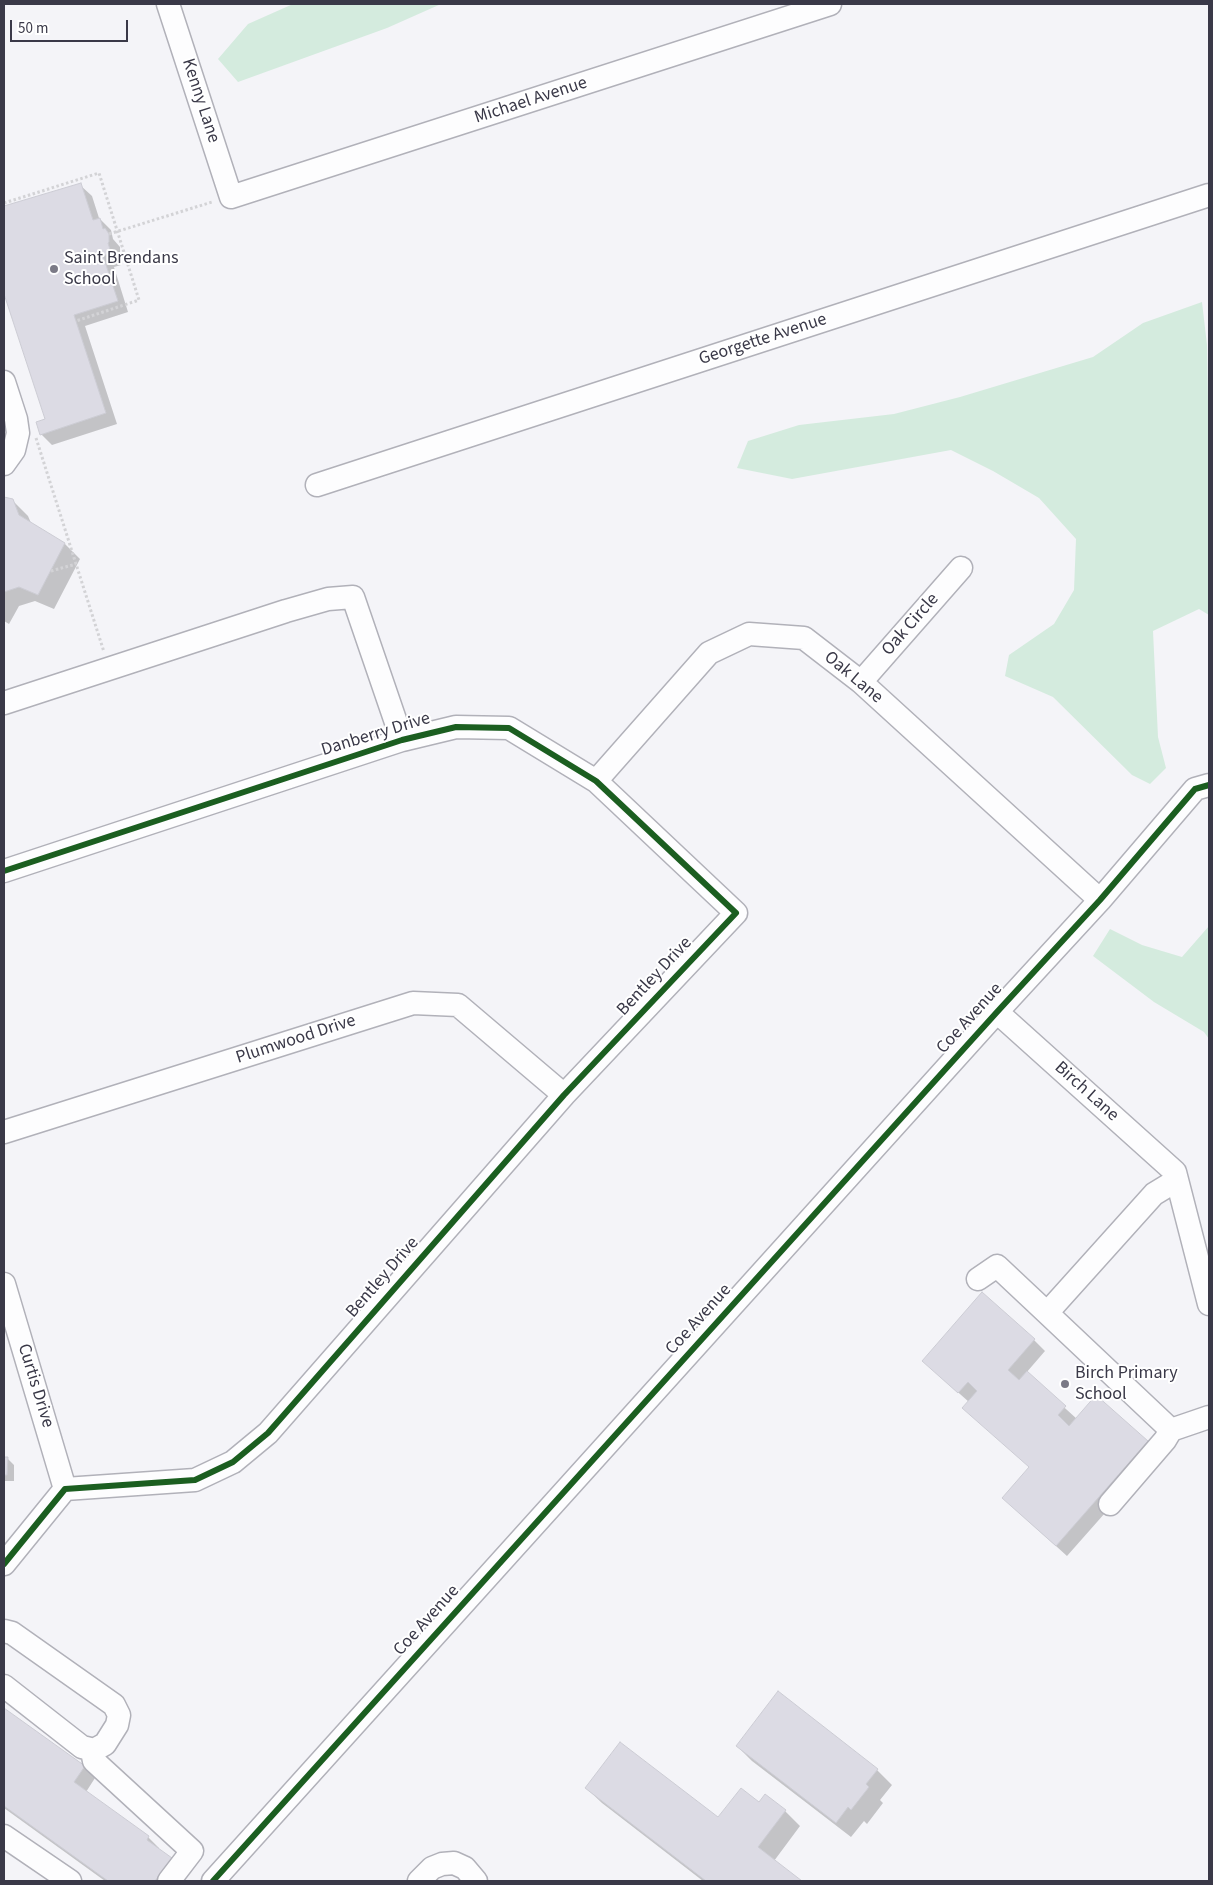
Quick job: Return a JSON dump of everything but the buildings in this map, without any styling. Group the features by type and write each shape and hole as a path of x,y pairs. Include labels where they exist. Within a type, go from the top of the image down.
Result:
{"street":[{"name":"Kenny Lane","path":"168,4 222,200"},
{"name":"Michael Avenue","path":"222,200 830,4"},
{"name":"Georgette Avenue","path":"317,485 1209,194"},
{"path":"4,382 9,414 18,433 14,450 4,464"},
{"name":"Oak Circle","path":"861,682 960,568"},
{"path":"4,703 328,599 354,597 402,740"},
{"name":"Oak Lane","path":"596,780 709,653 749,634 804,638 861,682 1100,900"},
{"name":"Danberry Drive","path":"4,872 402,740 456,727 509,728 596,780 736,913"},
{"name":"Coe Avenue","path":"213,1881 1100,900 1195,789 1209,785"},
{"name":"Bentley Drive","path":"66,1489 195,1480 234,1462 268,1433 564,1095 736,913"},
{"name":"Plumwood Drive","path":"4,1132 413,1003 458,1005 564,1095"},
{"name":"Birch Lane","path":"997,1012 1176,1176"},
{"path":"1047,1313 1154,1194 1176,1176 1209,1304"},
{"path":"978,1280 997,1266 1171,1430"},
{"name":"Curtis Drive","path":"4,1284 66,1489"},
{"path":"1110,1504 1165,1440 1171,1430 1209,1417"},
{"path":"4,1564 66,1489"},
{"path":"4,1631 12,1633 114,1705 119,1715 117,1725 104,1744 94,1750 82,1747 4,1686"},
{"path":"94,1750 94,1761 192,1851 170,1881"},
{"path":"4,1836 70,1881"},
{"path":"419,1881 432,1868 442,1864 454,1863 465,1868 476,1881"}],"path":[{"path":"4,203 99,173 139,300 76,321"},
{"path":"109,234 222,200"},
{"path":"35,435 109,669"},
{"path":"50,571 76,564"}],"green space":[{"path":"293,4 441,4 387,28 238,82 218,59 248,24"},
{"path":"1202,302 1207,345 1209,404 1209,615 1199,609 1153,631 1158,737 1166,768 1150,784 1132,775 1053,697 1005,676 1009,655 1054,624 1074,590 1076,539 1039,498 993,471 951,450 792,479 737,468 748,441 799,425 894,414 960,397 1093,357 1143,323"},
{"path":"1209,926 1209,1039 1204,1032 1154,1002 1093,956 1110,929 1142,945 1182,957"}],"cycle path":[{"path":"4,871 402,740 456,727 509,728 596,781 736,913 564,1095 268,1433 233,1462 195,1480 65,1489 4,1564"},
{"path":"213,1881 1100,900 1195,789 1209,785"}],"place":[{"name":"Saint Brendans School","path":"54,269"},
{"name":"Birch Primary School","path":"1065,1384"}]}
